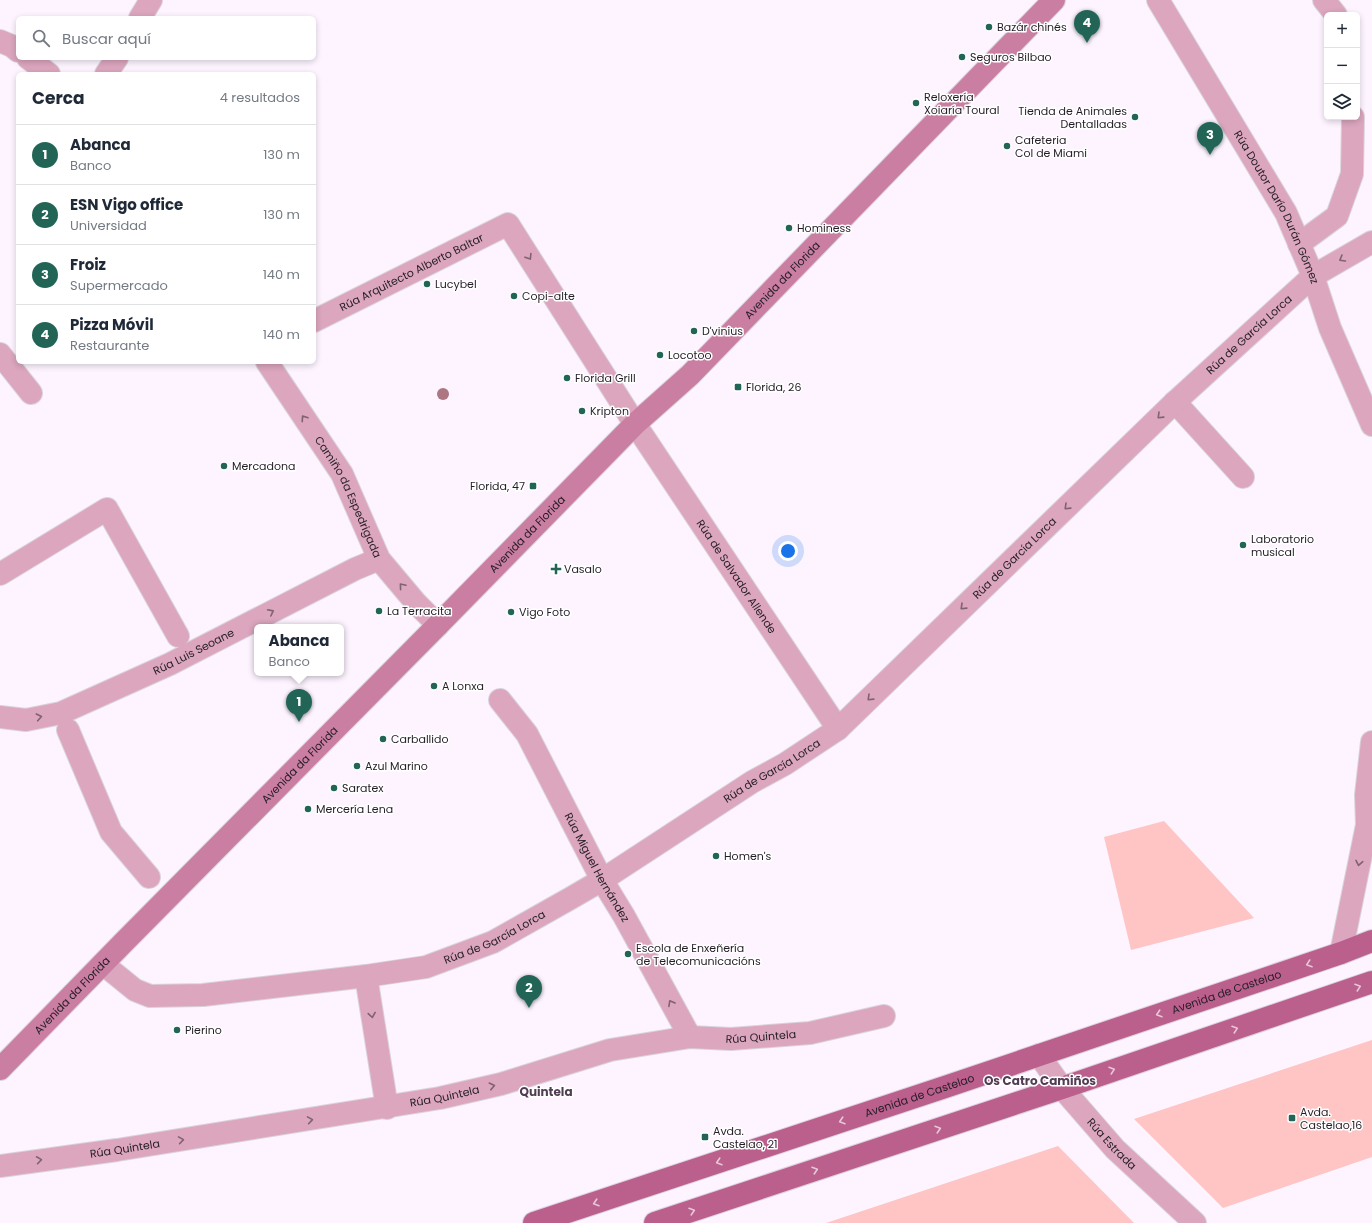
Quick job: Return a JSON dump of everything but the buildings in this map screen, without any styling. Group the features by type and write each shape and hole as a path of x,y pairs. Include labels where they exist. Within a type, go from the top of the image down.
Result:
{"main road":[{"name":"Avenida da Florida","path":"0,1069 635,424 690,375 1054,0"},
{"name":"Avenida de Castelao","path":"534,1223 1039,1055 1341,953 1372,941"},
{"path":"655,1223 1062,1088 1372,982"}],"street":[{"path":"141,16 151,0"},
{"name":"Rúa Doutor Darío Durán Gómez","path":"1158,0 1286,213 1313,276 1330,328 1372,425"},
{"path":"1324,0 1334,12"},
{"path":"0,41 16,49"},
{"path":"31,60 46,72"},
{"path":"107,72 116,60"},
{"path":"1299,244 1337,216 1352,174 1353,120"},
{"name":"Rúa de Salvador Allende","path":"508,224 635,424 838,729"},
{"name":"Rúa Arquitecto Alberto Baltar","path":"316,320 508,224"},
{"name":"Rúa de García Lorca","path":"103,964 135,990 150,996 203,995 366,976 426,967 493,942 602,880 752,782 786,764 838,729 1175,402 1313,276 1372,242"},
{"path":"0,354 31,393"},
{"name":"Camiño da Espedrigada","path":"268,364 342,474 379,558 416,603 438,625"},
{"path":"1175,402 1243,477"},
{"path":"0,574 107,508 178,636"},
{"name":"Rúa Luis Seoane","path":"0,717 26,720 62,713 170,664 379,558"},
{"name":"Rúa Miguel Hernández","path":"500,700 526,734 602,880 624,916 690,1037"},
{"path":"68,730 111,832 149,877"},
{"path":"1341,953 1369,827 1366,795 1372,742"},
{"path":"366,976 387,1108"},
{"name":"Rúa Quintela","path":"0,1166 117,1150 387,1108 440,1098 502,1084 610,1050 690,1037 731,1039 810,1033 884,1016"},
{"name":"Rúa Estrada","path":"1039,1055 1062,1088 1115,1149 1195,1223"}],"shaded area":[{"path":"1164,821 1254,918 1131,950 1104,837"},
{"path":"1372,1040 1372,1157 1223,1208 1134,1119"},
{"path":"1058,1146 1134,1223 826,1223"}],"place":[{"name":"Bazár chinés","path":"989,27"},
{"name":"Pizza Móvil","path":"1087,43"},
{"name":"Seguros Bilbao","path":"962,57"},
{"name":"Reloxería Xoiaría Toural","path":"916,103"},
{"name":"Tienda de Animales Dentalladas","path":"1135,117"},
{"name":"Cafeteria Col de Miami","path":"1007,146"},
{"name":"Froiz","path":"1210,155"},
{"name":"Hominess","path":"789,228"},
{"name":"Lucybel","path":"427,284"},
{"name":"Copi-alte","path":"514,296"},
{"name":"D'vinius","path":"694,331"},
{"name":"Locotoo","path":"660,355"},
{"name":"Florida Grill","path":"567,378"},
{"name":"Florida, 26","path":"738,387"},
{"name":"Kripton","path":"582,411"},
{"name":"Mercadona","path":"224,466"},
{"name":"Florida, 47","path":"533,486"},
{"name":"Laboratorio musical","path":"1243,545"},
{"name":"Vasalo","path":"556,569"},
{"name":"La Terracita","path":"379,611"},
{"name":"Vigo Foto","path":"511,612"},
{"name":"A Lonxa","path":"434,686"},
{"name":"Abanca","path":"299,722"},
{"name":"Carballido","path":"383,739"},
{"name":"Azul Marino","path":"357,766"},
{"name":"Saratex","path":"334,788"},
{"name":"Mercería Lena","path":"308,809"},
{"name":"Homen's","path":"716,856"},
{"name":"Escola de Enxeñería de Telecomunicacións","path":"628,954"},
{"name":"ESN Vigo office","path":"529,1008"},
{"name":"Pierino","path":"177,1030"},
{"name":"Avda. Castelao,16","path":"1292,1118"},
{"name":"Avda. Castelao, 21","path":"705,1137"}],"district":[{"name":"Os Catro Camiños","path":"1040,1081"},
{"name":"Quintela","path":"546,1092"}]}
